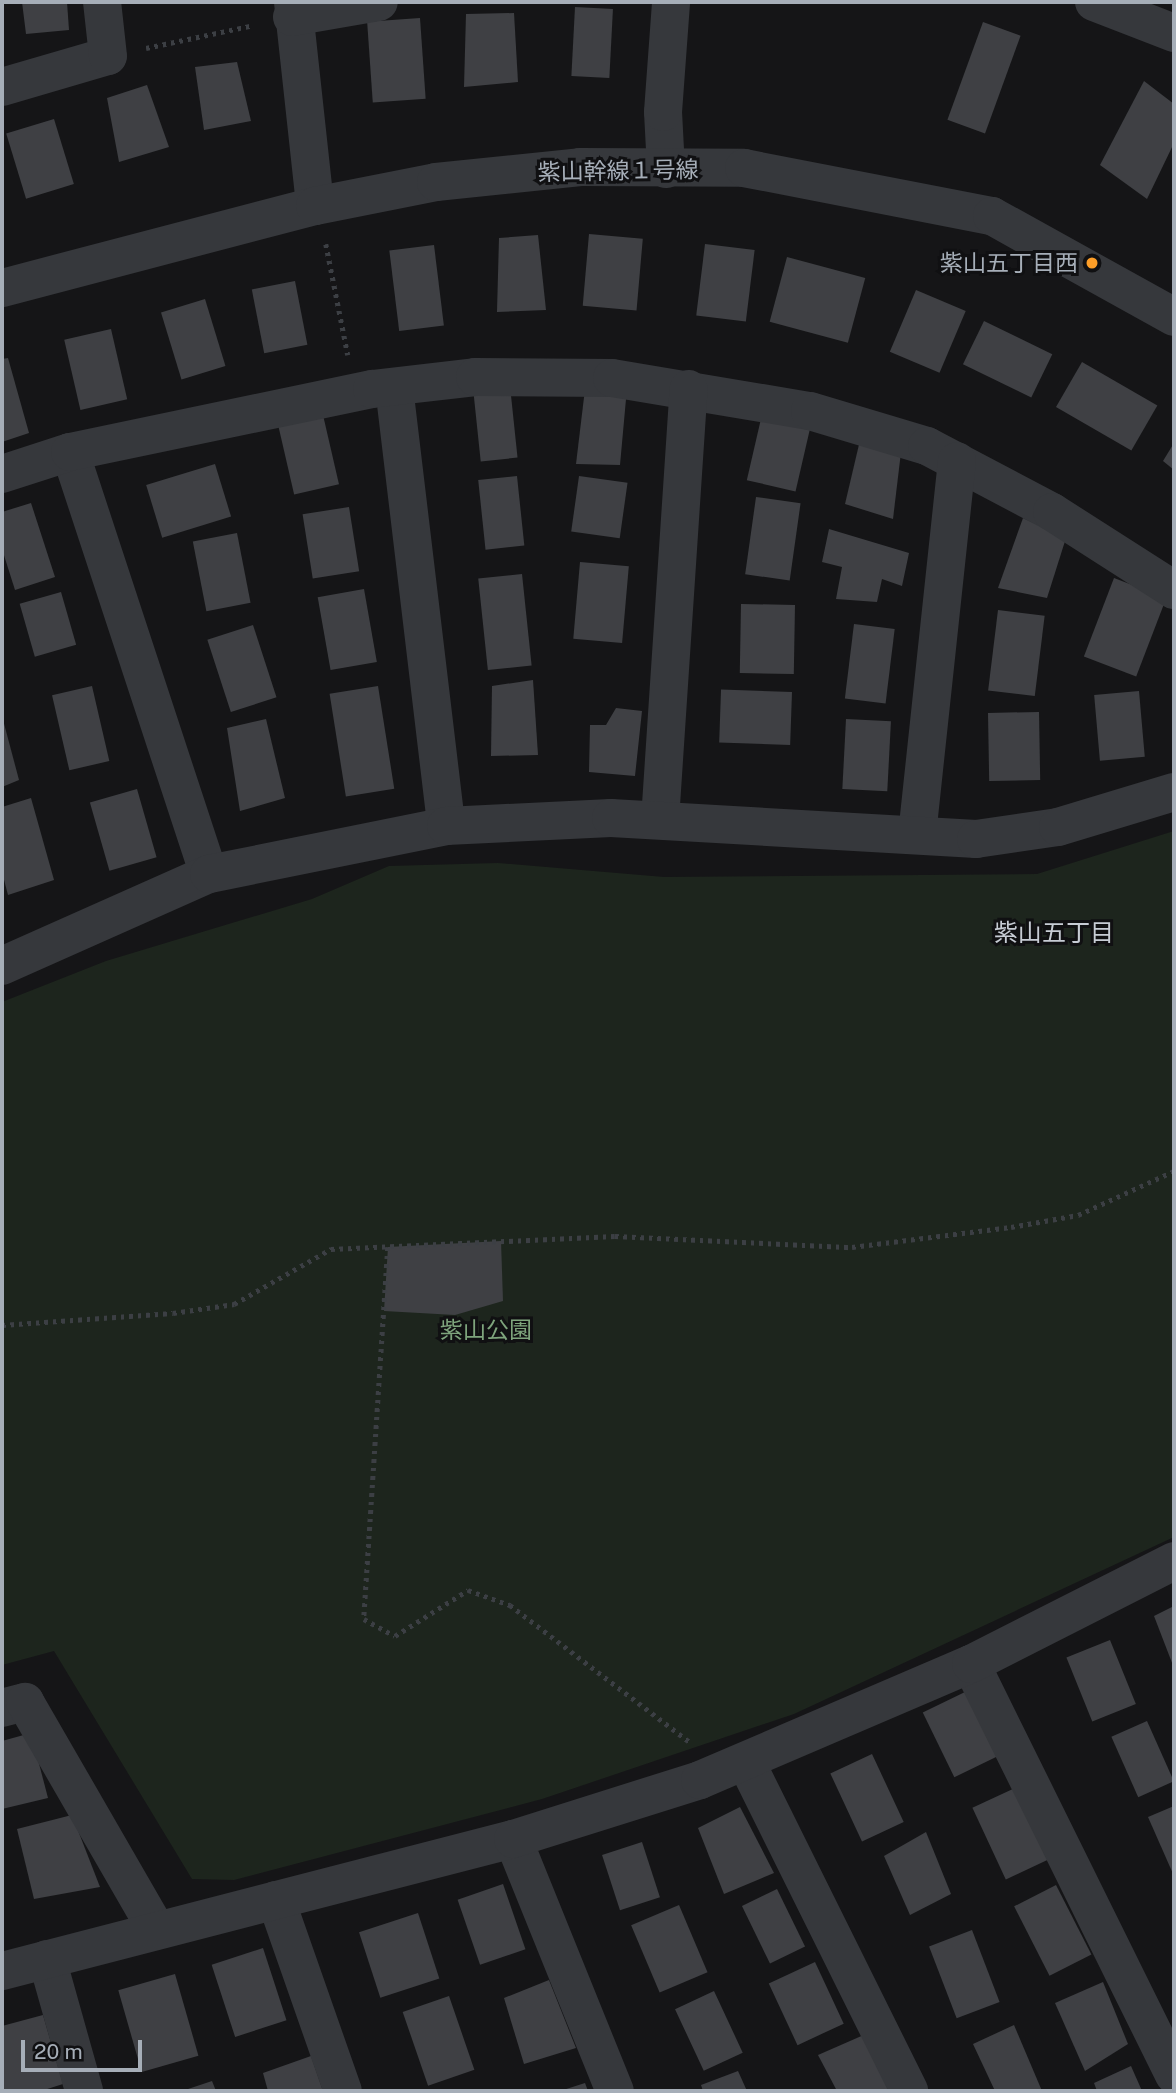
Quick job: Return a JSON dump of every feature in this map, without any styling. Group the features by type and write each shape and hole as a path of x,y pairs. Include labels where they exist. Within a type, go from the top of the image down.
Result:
{"street":[{"path":"2,88 108,56 102,2"},
{"path":"320,223 293,9 379,2"},
{"path":"666,169 663,112 671,2"},
{"path":"1094,2 1174,33"},
{"name":"紫山幹線１号線","path":"2,288 320,223 436,182 580,167 744,169 992,216 1174,317"},
{"path":"2,474 70,452 355,392 475,377 612,378 810,411 877,429 957,461 1063,518 1174,590"},
{"path":"394,387 446,826"},
{"path":"660,820 689,389"},
{"path":"70,452 209,874"},
{"path":"917,835 957,461"},
{"path":"2,966 209,874 446,826 660,820 976,839 1026,833 1174,792"},
{"path":"2,1972 156,1928 513,1839 746,1762 971,1664 1174,1561"},
{"path":"971,1664 1174,2075"},
{"path":"2,1708 25,1702 156,1928"},
{"path":"746,1762 909,2091"},
{"path":"513,1839 615,2091"},
{"path":"276,1900 343,2091"},
{"path":"47,1959 84,2091"}],"path":[{"path":"108,56 293,9"},
{"path":"320,223 355,392"},
{"path":"2,1325 173,1313 234,1304 331,1249 615,1236 852,1247 1078,1215 1174,1171"},
{"path":"388,1247 364,1619 396,1636 468,1590 510,1605 697,1748"}],"green space":[{"name":"紫山公園","path":"1174,831 1174,1537 794,1714 542,1799 234,1880 192,1879 54,1651 2,1665 2,1002 106,961 312,899 389,866 498,863 664,877 1037,874"}],"building":[{"path":"22,2 67,2 69,30 26,34"},
{"path":"575,7 613,9 609,78 571,76"},
{"path":"514,13 518,82 464,87 466,14"},
{"path":"420,18 426,99 373,102 367,22"},
{"path":"983,22 1021,36 985,133 947,120"},
{"path":"237,62 251,121 204,130 195,67"},
{"path":"1144,81 1174,104 1174,143 1147,199 1100,165"},
{"path":"147,85 169,147 119,162 107,98"},
{"path":"54,119 74,184 26,199 6,134"},
{"path":"589,234 643,239 637,310 583,306"},
{"path":"538,235 546,310 497,312 499,238"},
{"path":"705,244 755,250 746,322 696,315"},
{"path":"434,245 444,325 399,331 389,250"},
{"path":"787,257 865,278 848,343 770,322"},
{"path":"295,281 307,345 264,353 252,289"},
{"path":"916,290 966,311 940,373 890,352"},
{"path":"205,299 225,366 181,379 161,312"},
{"path":"984,321 1052,354 1031,397 963,364"},
{"path":"111,329 127,399 80,410 64,340"},
{"path":"8,358 29,433 2,442 2,359"},
{"path":"1082,362 1157,406 1131,451 1056,407"},
{"path":"510,386 518,458 481,461 473,390"},
{"path":"627,388 620,465 576,464 585,389"},
{"path":"763,410 812,421 796,491 747,480"},
{"path":"323,415 339,484 294,495 278,425"},
{"path":"861,436 901,452 893,519 845,504"},
{"path":"1174,443 1174,470 1163,461"},
{"path":"215,464 231,517 162,538 146,485"},
{"path":"517,476 524,546 486,550 478,480"},
{"path":"579,476 628,483 620,538 571,531"},
{"path":"756,497 801,503 790,581 745,574"},
{"path":"31,503 55,577 15,590 2,549 2,512"},
{"path":"349,507 359,571 313,579 303,514"},
{"path":"1023,518 1066,538 1047,598 998,588"},
{"path":"829,529 909,553 902,586 882,579 877,602 836,599 842,567 822,562"},
{"path":"237,533 251,603 206,611 193,542"},
{"path":"580,562 629,566 622,643 573,639"},
{"path":"522,574 532,665 488,670 478,579"},
{"path":"1114,578 1166,598 1136,676 1084,656"},
{"path":"364,589 377,662 331,670 318,597"},
{"path":"61,592 76,645 35,657 20,604"},
{"path":"741,604 795,605 794,674 740,673"},
{"path":"998,610 1045,616 1035,696 988,690"},
{"path":"854,624 895,629 886,703 845,698"},
{"path":"253,625 276,697 231,712 207,640"},
{"path":"533,680 538,755 491,756 492,686"},
{"path":"92,686 109,761 69,770 52,695"},
{"path":"378,686 394,789 346,796 330,694"},
{"path":"721,690 792,692 790,745 719,742"},
{"path":"1139,691 1145,757 1100,761 1094,695"},
{"path":"616,708 642,711 635,776 589,772 590,725 606,725"},
{"path":"1039,712 1040,780 989,781 988,713"},
{"path":"2,716 19,780 2,787"},
{"path":"266,719 285,798 240,811 227,728"},
{"path":"846,719 891,721 887,791 842,789"},
{"path":"137,789 157,857 109,871 90,803"},
{"path":"31,798 54,880 8,895 2,872 2,807"},
{"path":"501,1241 503,1301 455,1315 384,1311 388,1247"},
{"path":"1174,1606 1174,1668 1154,1616"},
{"path":"1110,1640 1136,1704 1092,1722 1066,1658"},
{"path":"965,1692 997,1757 954,1777 923,1713"},
{"path":"1147,1721 1174,1781 1138,1797 1111,1737"},
{"path":"31,1733 48,1798 2,1809 2,1741"},
{"path":"872,1754 904,1822 862,1841 830,1773"},
{"path":"1015,1788 1048,1860 1006,1879 972,1808"},
{"path":"1174,1806 1174,1876 1148,1817"},
{"path":"740,1807 774,1873 724,1894 698,1828"},
{"path":"72,1815 100,1887 34,1899 17,1829"},
{"path":"926,1832 951,1894 910,1915 884,1856"},
{"path":"642,1842 660,1897 620,1910 602,1855"},
{"path":"503,1884 525,1949 480,1965 458,1900"},
{"path":"1056,1885 1091,1954 1050,1976 1014,1906"},
{"path":"777,1889 805,1947 770,1964 742,1906"},
{"path":"679,1905 708,1972 660,1993 631,1925"},
{"path":"418,1913 439,1979 380,1998 359,1932"},
{"path":"972,1930 1000,2002 957,2018 929,1946"},
{"path":"263,1948 286,2020 235,2037 212,1965"},
{"path":"815,1962 844,2024 798,2045 769,1984"},
{"path":"175,1974 198,2056 142,2072 118,1990"},
{"path":"549,1980 576,2048 524,2064 504,1998"},
{"path":"1103,1982 1128,2044 1085,2071 1055,2003"},
{"path":"714,1991 743,2053 704,2071 675,2009"},
{"path":"449,1996 474,2070 428,2086 403,2012"},
{"path":"43,2015 63,2084 41,2091 2,2091 2,2026"},
{"path":"1014,2025 1042,2091 995,2091 973,2044"},
{"path":"866,2034 889,2091 837,2091 818,2055"},
{"path":"311,2056 323,2091 268,2091 263,2073"},
{"path":"1131,2066 1142,2091 1097,2091 1094,2083"},
{"path":"738,2071 747,2091 703,2091 701,2085"},
{"path":"212,2081 216,2091 182,2091"},
{"path":"585,2083 588,2091 560,2091"}],"place":[{"name":"紫山五丁目西","path":"1092,263"}],"district":[{"name":"紫山五丁目","path":"1054,933"}]}
